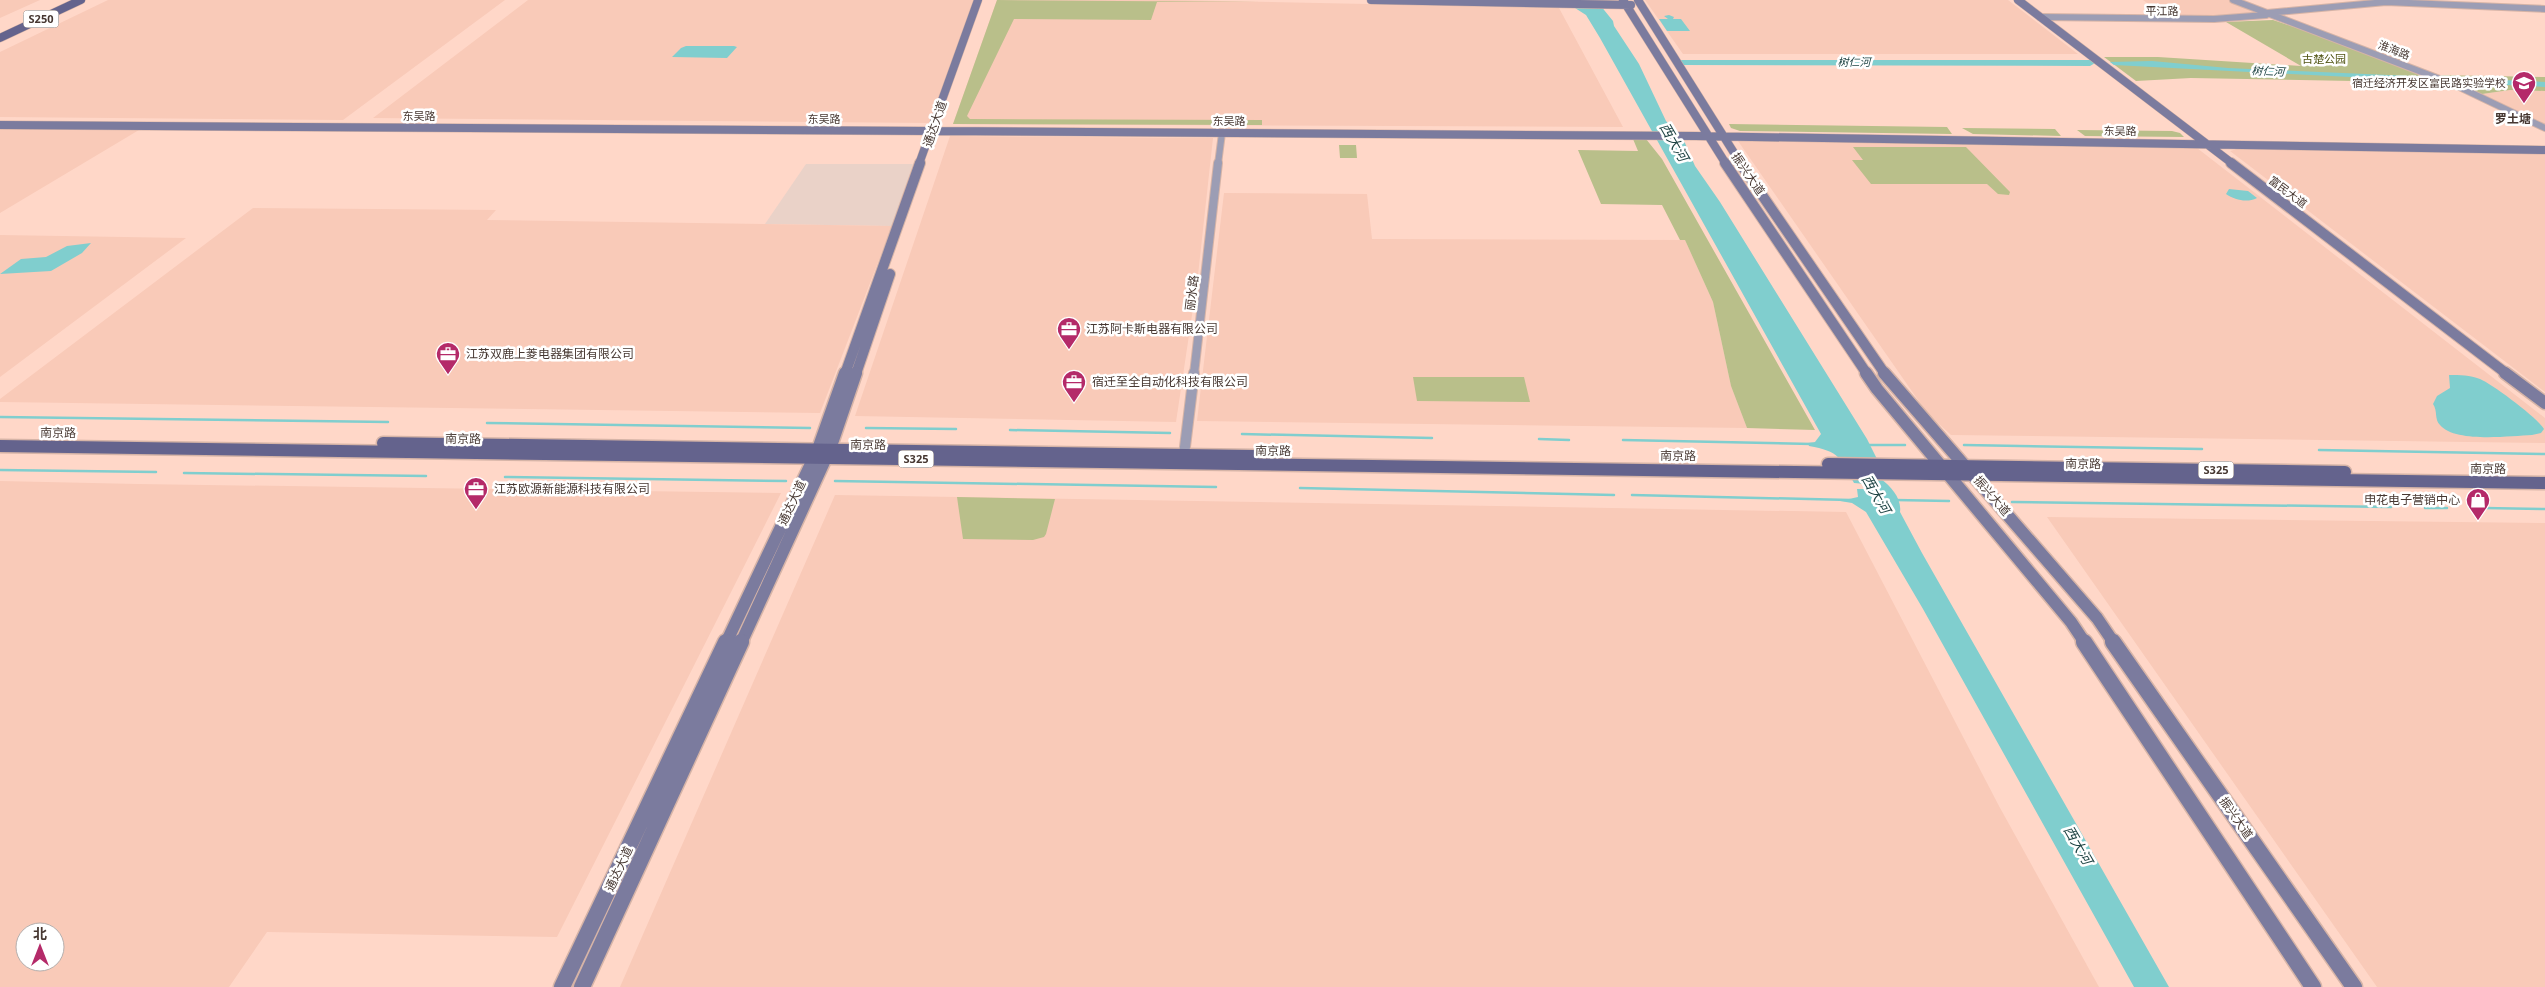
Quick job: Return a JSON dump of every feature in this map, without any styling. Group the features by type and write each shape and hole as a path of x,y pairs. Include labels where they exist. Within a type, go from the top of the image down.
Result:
{"main road":[{"name":"S250","path":"0,36 74,0"},
{"name":"S250","path":"0,36 81,0"},
{"name":"通达大道","path":"936,131 978,0"},
{"name":"通达大道","path":"582,987 822,453 936,131 986,0"},
{"path":"1371,0 1569,4 1632,2"},
{"name":"富民大道","path":"2018,0 2545,403"},
{"name":"振兴大道","path":"1632,2 1701,136 1850,352 1877,389 2071,622 2313,987"},
{"name":"振兴大道","path":"1632,2 1881,369 2097,618 2354,987"},
{"name":"东吴路","path":"0,125 1722,136 2545,150"},
{"name":"南京路","path":"0,437 822,453 1891,469 1941,465 2545,475"},
{"name":"南京路","path":"0,446 1184,455 1829,468"},
{"name":"通达大道","path":"562,987 822,453"},
{"name":"南京路","path":"1891,469 1950,476 2545,483"}],"street":[{"name":"淮海路","path":"2233,0 2453,84 2545,128"},
{"name":"平江路","path":"2040,17 2214,18 2386,2 2545,9"},
{"name":"平江路","path":"2049,24 2060,22 2215,21 2274,17"},
{"name":"丽水路","path":"1184,455 1222,133"}],"shaded area":[{"path":"0,0 40,0 0,18"},
{"path":"108,0 505,0 343,120 0,117 0,52"},
{"path":"528,0 974,0 931,123 373,118"},
{"path":"997,0 1172,0 1559,8 1623,127 953,124"},
{"path":"1645,0 2008,0 2078,54 1683,54"},
{"path":"2143,0 2229,0 2258,14 2171,16 2161,13"},
{"name":"宿迁经济开发区富民路实验学校","path":"2510,90 2545,91 2545,125 2482,94"},
{"path":"0,129 73,129 139,130 0,213"},
{"path":"950,136 1213,138 1198,275 1176,422 855,416"},
{"path":"1738,141 2186,146 2197,148 2545,418 2545,443 1951,435 1927,413"},
{"path":"2237,149 2545,154 2545,392 2230,151"},
{"path":"806,164 913,164 892,226 765,224"},
{"path":"1224,193 1367,194 1372,239 1685,240 1713,302 1731,386 1747,428 1197,421"},
{"path":"253,208 496,210 487,220 892,226 820,413 0,402 0,399"},
{"path":"0,235 186,238 0,377"},
{"path":"0,481 781,493 557,937 267,932 229,987 0,987"},
{"path":"835,495 1846,512 1999,806 2099,987 620,987"},
{"path":"2047,517 2545,523 2545,987 2377,987"}],"green space":[{"path":"997,0 1259,2 1157,2 1151,20 1014,19 967,116 970,119 1262,120 1262,125 953,124"},
{"name":"古楚公园","path":"2273,20 2437,75 2545,77 2545,91 2510,90 2482,94 2407,82 2191,78 2136,81 2104,57 2158,57 2301,66 2226,22"},
{"path":"1729,124 1947,127 1952,134 1740,131 1731,128"},
{"path":"1962,128 2055,129 2061,136 1973,134"},
{"path":"2077,130 2172,131 2180,133 2184,137 2085,136"},
{"path":"1633,139 1646,139 1662,159 1815,430 1747,428 1731,386 1713,302 1685,240 1680,240 1662,205 1601,204 1578,150 1638,151"},
{"path":"1339,145 1356,145 1357,158 1340,158"},
{"path":"1853,147 1966,147 2010,192 2009,195 1998,194 1987,184 1871,184 1852,160 1863,160"},
{"path":"1413,377 1524,377 1530,402 1417,401"},
{"path":"957,497 1055,499 1044,537 1033,540 963,539"}],"water":[{"name":"西大河","path":"1596,0 1613,21 1614,26 1639,64 1666,121 1685,143 1695,166 1720,202 1867,439 1877,459 1881,479 1895,493 1899,502 1900,512 1922,553 2169,987 2134,987 1923,609 1866,512 1852,503 1840,501 1858,497 1857,489 1867,489 1877,485 1854,483 1846,467 1838,457 1827,450 1809,446 1808,443 1815,442 1821,434 1600,38 1586,15 1575,8 1570,1"},
{"path":"1664,16 1674,17 1673,19 1681,19 1690,31 1667,31 1659,19 1668,19"},
{"path":"686,46 737,47 727,58 672,57 681,48"},
{"path":"2152,61 2228,68 2545,82 2545,87 2114,65 2110,62"},
{"path":"2229,189 2248,191 2257,198 2245,201 2233,198 2226,194"},
{"path":"91,243 82,253 51,271 0,274 21,259 46,257 67,246"},
{"path":"2449,375 2472,377 2486,382 2524,410 2544,429 2541,433 2532,435 2497,437 2470,436 2447,431 2438,423 2433,404 2437,396 2450,388"}],"waterway":[{"name":"树仁河","path":"1679,62 2090,63"},
{"path":"0,417 388,422"},
{"path":"487,423 810,428"},
{"path":"866,428 956,429"},
{"path":"1010,430 1170,433"},
{"path":"1242,434 1432,438"},
{"path":"1539,439 1569,440"},
{"path":"1623,440 1812,444"},
{"path":"1867,445 1905,445"},
{"path":"1964,445 2202,449"},
{"path":"2319,450 2545,454"},
{"path":"0,470 156,472"},
{"path":"184,473 426,476"},
{"path":"505,477 786,481"},
{"path":"835,481 1216,487"},
{"path":"1300,488 1614,495"},
{"path":"1632,495 1850,500"},
{"name":"西大河","path":"1895,500 1949,501"},
{"path":"2012,502 2391,507"},
{"path":"2425,508 2447,508"},
{"path":"2484,508 2545,509"}],"place":[{"name":"宿迁经济开发区富民路实验学校","path":"2524,104"},
{"name":"江苏阿卡斯电器有限公司","path":"1069,350"},
{"name":"江苏双鹿上菱电器集团有限公司","path":"448,375"},
{"name":"宿迁至全自动化科技有限公司","path":"1074,403"},
{"name":"江苏欧源新能源科技有限公司","path":"476,510"},
{"name":"申花电子营销中心","path":"2478,521"}],"district":[{"name":"罗土塘","path":"2513,119"}]}
